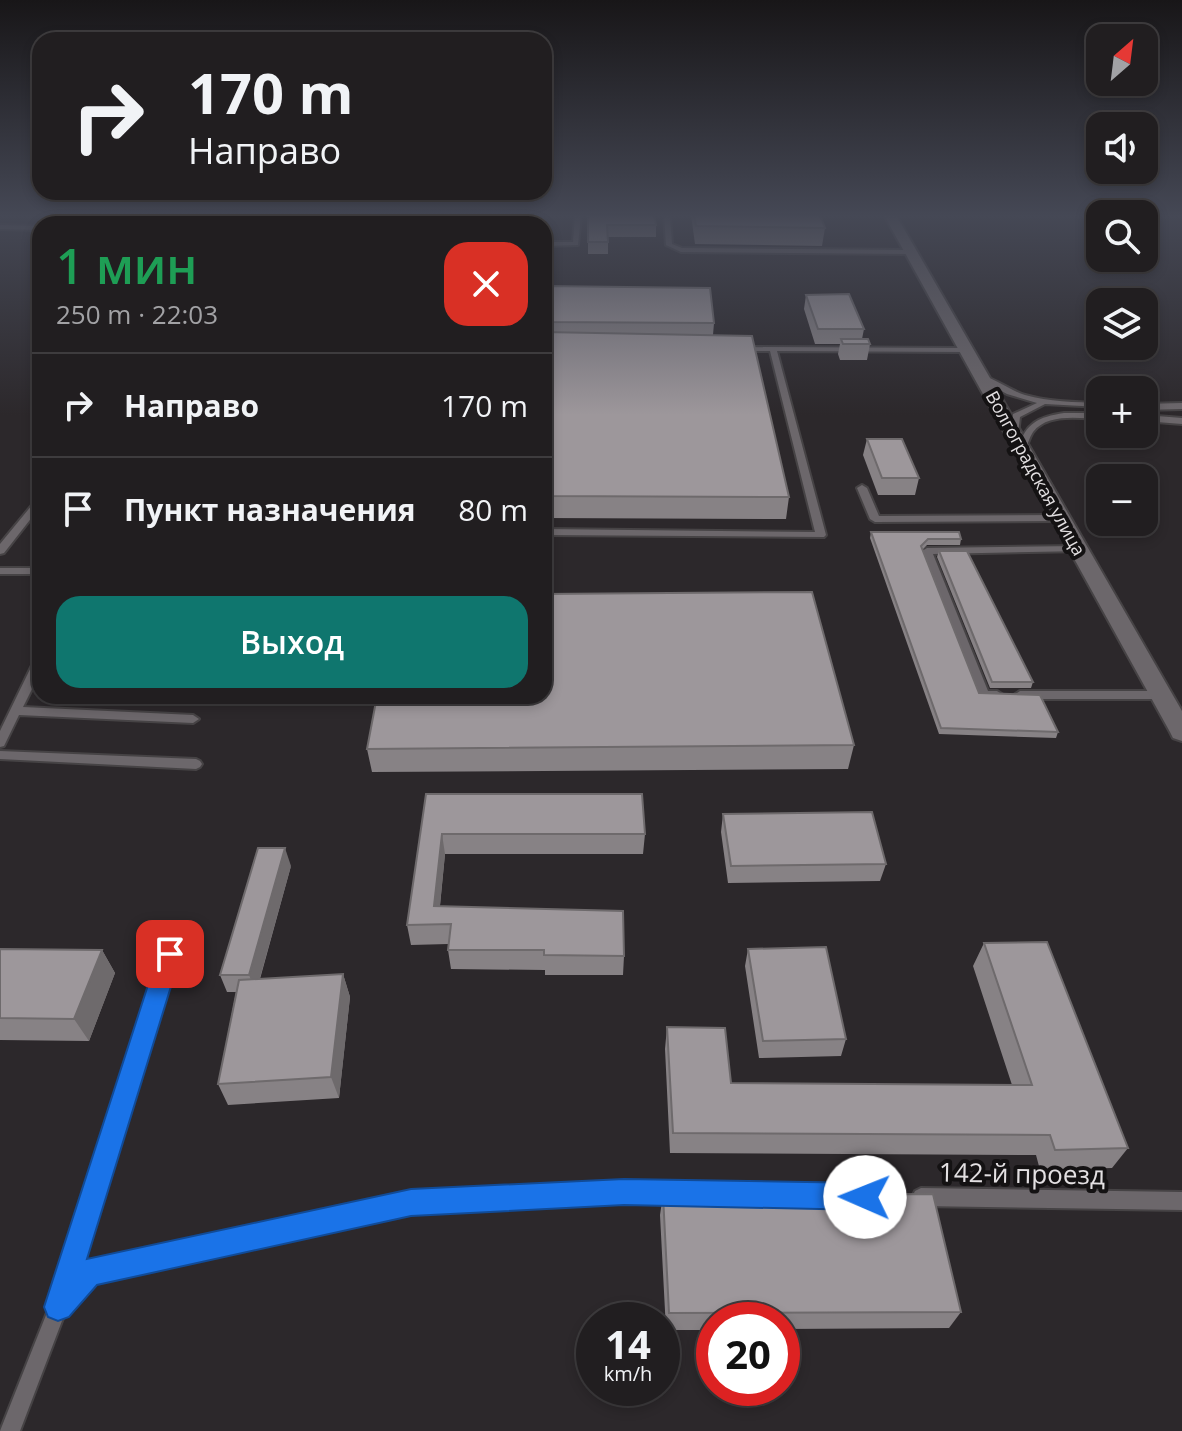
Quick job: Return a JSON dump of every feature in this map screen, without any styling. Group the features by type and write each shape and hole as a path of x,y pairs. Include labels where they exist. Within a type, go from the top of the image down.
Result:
{"main road":[{"name":"Волгоградская улица","path":"928,282 1182,732"}],"lane":[{"path":"727,349 967,350"},
{"path":"552,532 821,535 773,349"},
{"path":"987,385 1048,403 1086,404"},
{"path":"987,385 1029,407 1086,416"},
{"path":"1018,441 1016,416 1029,407 1048,403"},
{"path":"1158,407 1182,406"},
{"path":"1018,441 1034,424 1068,415"},
{"path":"1158,419 1182,421"},
{"path":"862,488 875,519 1061,518"},
{"path":"0,551 32,511"},
{"path":"1079,549 927,551 984,695 1161,695"},
{"path":"0,571 32,571"},
{"path":"0,743 32,678"},
{"path":"15,711 193,719"},
{"path":"0,755 196,764"},
{"path":"10,1431 58,1307 170,954"},
{"path":"58,1307 89,1273 411,1202 624,1192 785,1195"},
{"name":"142-й проезд","path":"896,1197 1182,1201"}],"building":[{"path":"552,286 710,288 714,323 552,322"},
{"path":"849,294 864,329 818,329 806,295"},
{"path":"552,332 752,336 789,497 552,496"},
{"path":"841,339 868,339 870,344 843,344"},
{"path":"867,439 902,439 919,478 882,478"},
{"path":"871,532 959,532 961,539 928,539 921,546 979,693 1040,695 1058,732 941,728"},
{"path":"939,551 967,551 1033,682 992,682"},
{"path":"812,592 854,745 367,749 375,704 552,704 552,594"},
{"path":"426,794 642,794 645,834 442,834 434,906 623,911 624,956 544,955 544,950 448,950 451,924 407,925"},
{"path":"872,812 886,864 731,866 723,814"},
{"path":"258,848 285,848 249,975 220,975"},
{"path":"1047,942 1128,1148 1055,1150 1050,1135 673,1133 667,1027 725,1028 731,1083 1032,1085 984,943"},
{"path":"826,947 846,1039 763,1041 748,949"},
{"path":"0,949 102,950 74,1019 0,1018"},
{"path":"343,974 331,1077 218,1084 239,980"},
{"path":"933,1194 961,1312 800,1313 800,1302 696,1302 696,1313 680,1313 680,1302 668,1302 663,1195"}],"route":[{"path":"170,954 58,1307 89,1273 411,1202 624,1192 865,1197"}]}
